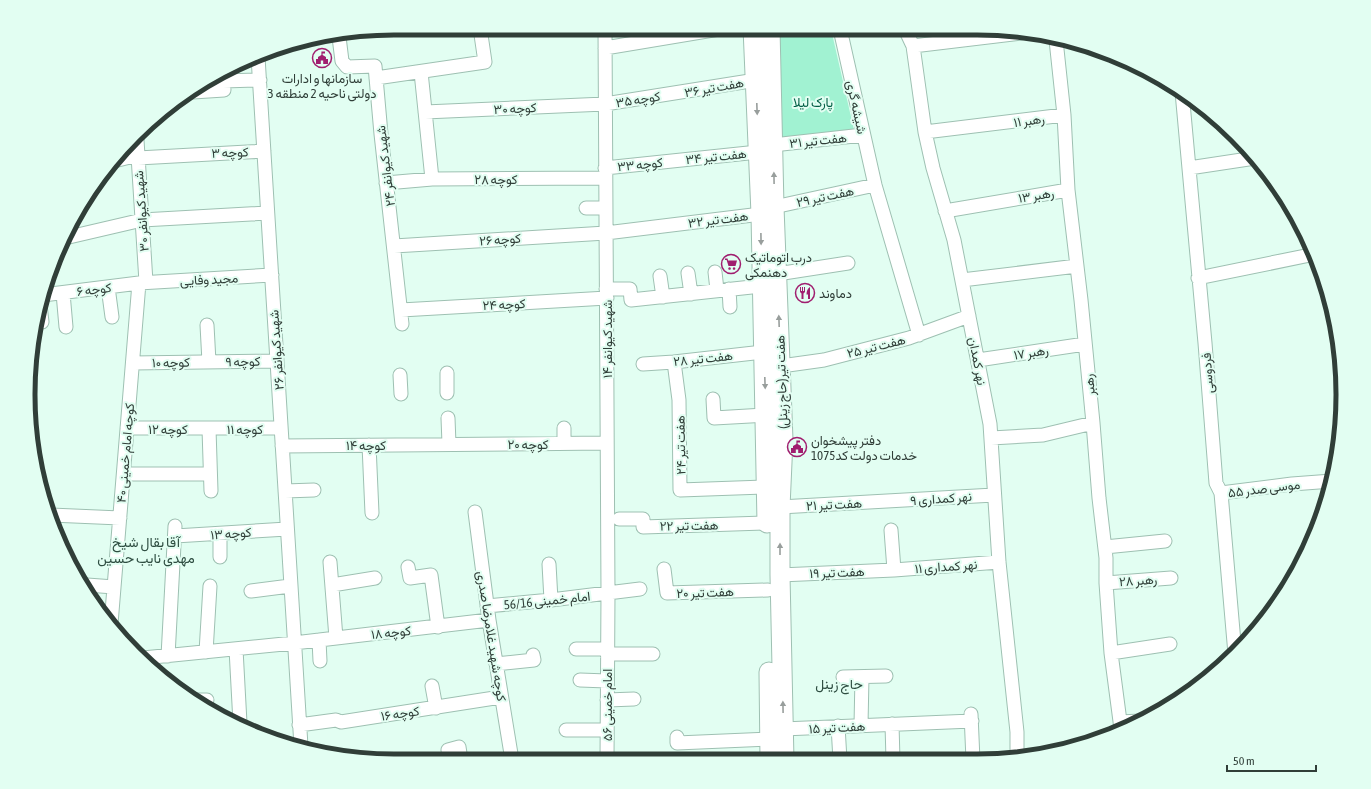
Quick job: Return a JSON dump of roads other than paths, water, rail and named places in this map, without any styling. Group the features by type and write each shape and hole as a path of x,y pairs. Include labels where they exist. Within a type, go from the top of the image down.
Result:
{"main road":[{"name":"هفت تیر(حاج زینل)","path":"753,35 756,80 766,148"},
{"name":"هفت تیر(حاج زینل)","path":"770,35 766,148 767,211 761,286 766,415 769,662 776,734 782,754"},
{"name":"هفت تیر(حاج زینل)","path":"767,211 777,274 783,440 780,507 776,734 771,754"}],"street":[{"path":"339,39 342,61 347,67 375,66 376,78 485,62 481,35"},
{"name":"شهید کیوانفر ۱۴","path":"605,35 607,652"},
{"path":"605,48 684,35"},
{"name":"شیشه گری","path":"841,35 875,185 919,335"},
{"name":"نهر کمدان","path":"908,35 913,46 925,132 954,240 990,424 999,562 1017,732 1017,752"},
{"path":"913,46 997,36"},
{"name":"رهبر","path":"1056,44 1064,115 1068,190 1081,300 1099,498 1105,547 1106,583 1112,653 1121,724"},
{"name":"شهید کیوانفر ۲۶","path":"258,61 298,725 300,742"},
{"path":"421,72 432,179"},
{"name":"شهید کیوانفر ۲۴","path":"376,78 380,134 402,324"},
{"path":"222,79 260,80"},
{"path":"202,91 224,90 222,79"},
{"name":"هفت تیر ۳۶","path":"672,94 756,80"},
{"name":"کوچه ۳۵","path":"605,104 672,94"},
{"name":"فردوسی","path":"1183,101 1216,483 1221,493 1234,646"},
{"name":"کوچه ۳۰","path":"425,112 605,104"},
{"name":"رهبر ۱۱","path":"925,132 1064,115"},
{"name":"هفت تیر ۳۱","path":"766,148 863,135"},
{"name":"شهید کیوانفر ۳۰","path":"137,143 142,220 142,282"},
{"name":"هفت تیر ۳۴","path":"674,160 766,148"},
{"name":"کوچه ۳","path":"122,159 138,156 264,151"},
{"path":"1189,168 1248,159"},
{"name":"کوچه ۳۳","path":"605,173 674,160"},
{"name":"کوچه ۲۸","path":"386,183 432,179 605,173"},
{"name":"هفت تیر ۲۹","path":"767,211 875,185"},
{"name":"رهبر ۱۳","path":"945,211 1068,190"},
{"path":"586,208 606,208"},
{"name":"هفت تیر ۳۲","path":"606,232 767,211"},
{"path":"71,236 142,220 267,213"},
{"name":"کوچه ۲۶","path":"394,246 606,232"},
{"path":"1198,278 1308,255"},
{"path":"777,274 848,263"},
{"path":"962,280 1077,266"},
{"path":"715,272 730,307"},
{"path":"685,294 688,273"},
{"name":"مجید وفایی","path":"142,282 272,275"},
{"path":"660,276 663,297 761,286"},
{"name":"کوچه ۶","path":"49,294 142,282"},
{"name":"کوچه امام خمینی ۴۰","path":"116,619 114,587 127,428 142,282"},
{"path":"108,287 112,317"},
{"name":"کوچه ۲۴","path":"401,310 607,294 630,289 632,300 663,297"},
{"path":"63,293 66,327"},
{"name":"هفت تیر ۲۵","path":"781,366 824,360 919,335 969,316"},
{"path":"207,325 209,362"},
{"name":"رهبر ۱۷","path":"978,360 1085,344"},
{"name":"هفت تیر ۲۸","path":"643,364 764,352"},
{"name":"کوچه ۹","path":"209,362 277,361"},
{"name":"کوچه ۱۰","path":"133,363 209,362"},
{"name":"هفت تیر ۲۴","path":"674,362 679,400 677,490 767,487"},
{"path":"447,373 447,393"},
{"path":"400,375 401,394"},
{"path":"713,399 714,418 766,415"},
{"path":"448,418 449,444"},
{"path":"991,438 1043,434 1093,423"},
{"name":"کوچه ۱۲","path":"127,428 209,429"},
{"name":"کوچه ۱۱","path":"209,429 281,428"},
{"path":"564,428 564,444"},
{"path":"209,429 211,492"},
{"name":"کوچه ۲۰","path":"449,444 607,443"},
{"name":"کوچه ۱۴","path":"282,446 449,444"},
{"path":"369,445 372,513"},
{"path":"124,474 210,474"},
{"name":"موسی صدر ۵۵","path":"1221,493 1326,481"},
{"path":"284,491 314,490"},
{"name":"نهر کمداری ۹","path":"888,502 994,495"},
{"name":"هفت تیر ۲۱","path":"780,507 888,502"},
{"name":"کوچه شهید غلامرضا صدری","path":"474,512 489,620 511,754"},
{"path":"56,515 120,518"},
{"name":"هفت تیر ۲۲","path":"619,519 643,519 643,527 767,524"},
{"name":"کوچه ۱۳","path":"168,656 175,531 220,534 287,528"},
{"path":"892,530 894,570"},
{"path":"220,534 220,557"},
{"path":"1105,547 1165,541"},
{"path":"330,562 336,638"},
{"name":"نهر کمداری ۱۱","path":"894,570 999,562"},
{"path":"549,564 551,600"},
{"path":"408,567 410,578 431,575 438,627"},
{"name":"هفت تیر ۲۰","path":"664,569 666,593 768,590"},
{"name":"هفت تیر ۱۹","path":"780,575 894,570"},
{"path":"332,585 374,578"},
{"name":"رهبر ۲۸","path":"1106,583 1171,578"},
{"path":"91,586 114,587"},
{"path":"206,652 210,586"},
{"path":"251,591 290,586"},
{"name":"امام خمینی 56/16","path":"487,606 640,589"},
{"name":"کوچه ۱۸","path":"149,658 294,643 489,620"},
{"path":"318,640 320,662"},
{"path":"1112,653 1170,644"},
{"path":"236,649 240,719"},
{"path":"576,649 653,654"},
{"name":"امام خمینی ۵۶","path":"607,652 607,754"},
{"path":"496,664 534,660 533,655"},
{"path":"843,677 886,676"},
{"path":"862,677 862,725"},
{"path":"580,680 607,681"},
{"path":"432,686 436,708"},
{"name":"کوچه ۱۶","path":"298,725 336,720 341,722 501,697"},
{"path":"607,700 634,699"},
{"name":"هفت تیر ۱۵","path":"677,737 677,743 776,734 838,726 892,724 972,717 974,754"},
{"path":"892,724 893,754"},
{"path":"838,726 840,754"},
{"path":"566,730 607,730"},
{"path":"448,750 459,747 460,754"}],"place":[{"name":"سازمانها و ادارات دولتی ناحیه 2 منطقه 3","path":"322,58"},
{"name":"درب اتوماتیک دهنمکی","path":"731,264"},
{"name":"دماوند","path":"805,293"},
{"name":"دفتر پیشخوان خدمات دولت کد1075","path":"797,447"}],"district":[{"name":"آقا بقال شیخ مهدی نایب حسین","path":"146,550"},
{"name":"حاج زینل","path":"839,684"}],"park label":[{"name":"پارک لیلا","path":"813,102"}]}
